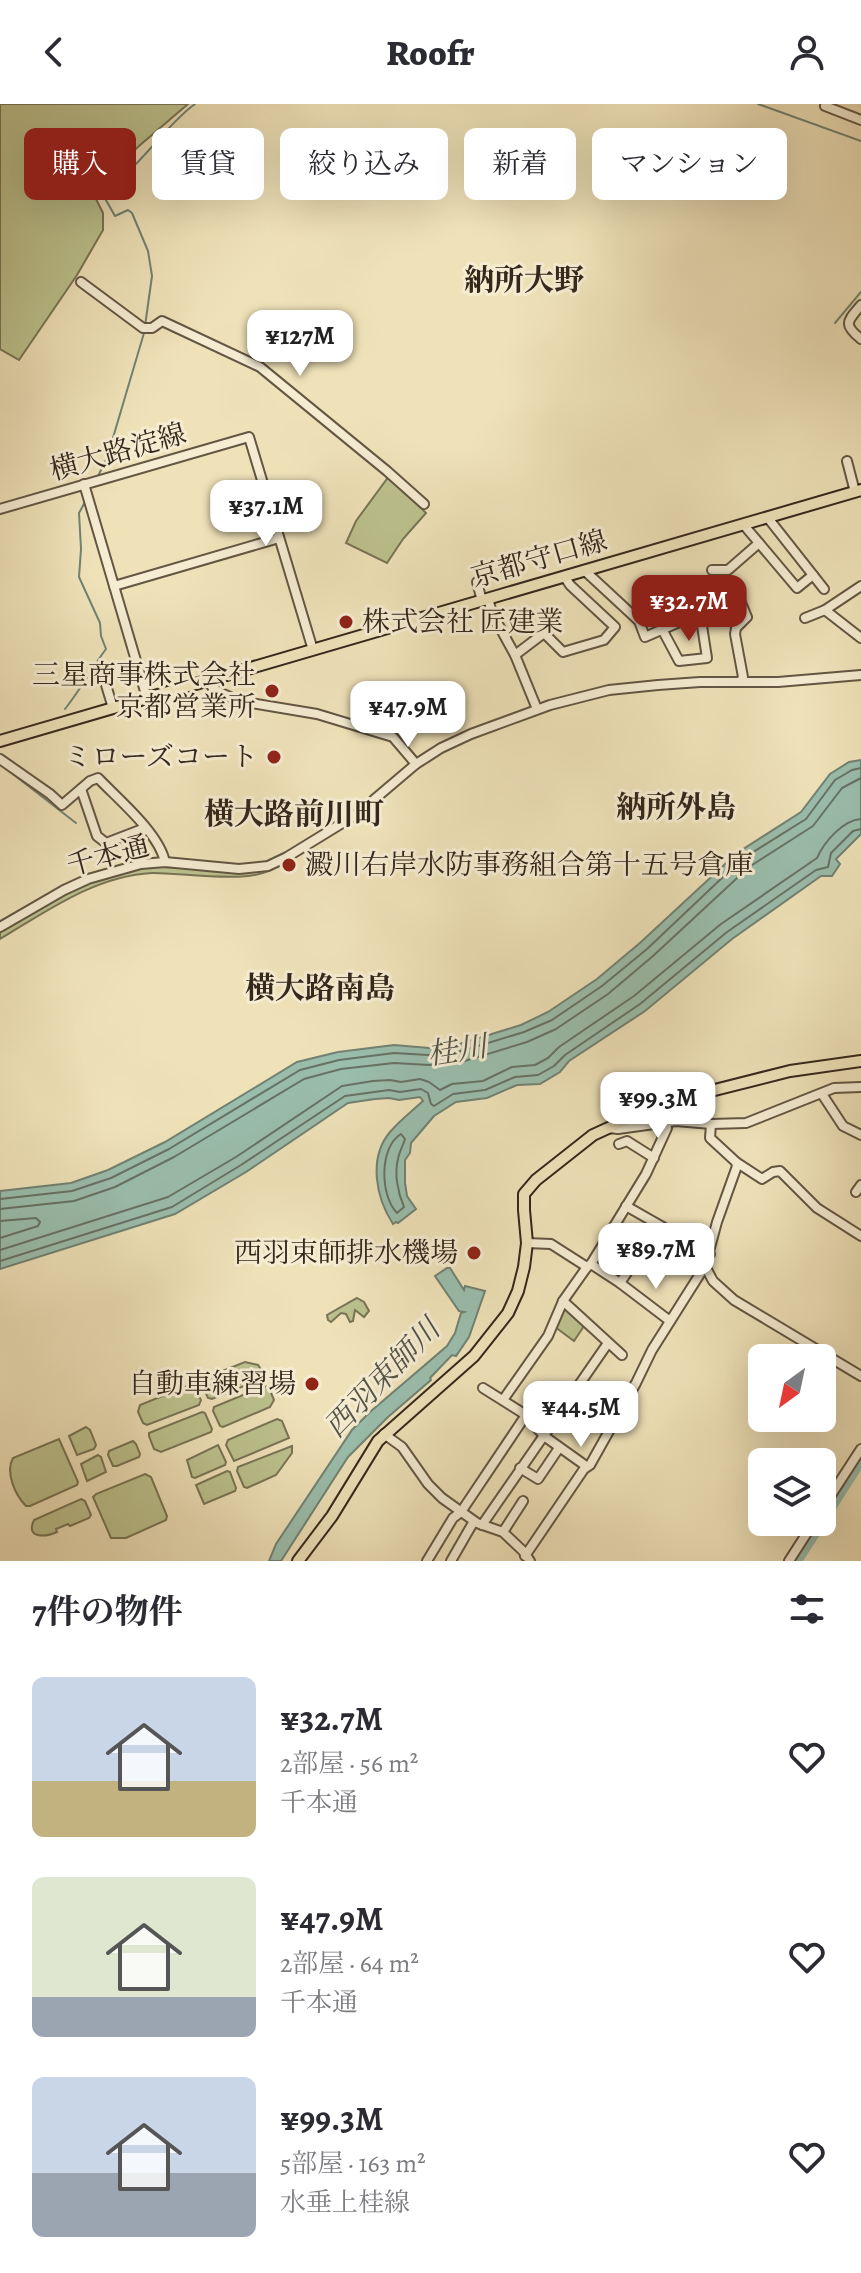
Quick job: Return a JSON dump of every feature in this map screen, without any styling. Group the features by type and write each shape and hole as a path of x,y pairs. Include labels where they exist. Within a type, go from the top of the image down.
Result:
{"main road":[{"name":"京都守口線","path":"0,741 858,491"},
{"path":"298,1561 332,1516 384,1434 474,1356 508,1313 524,1267 527,1243 524,1194 528,1189 593,1135 683,1098 790,1071 861,1061"}],"street":[{"path":"847,114 851,104"},
{"path":"825,106 861,120"},
{"path":"81,282 145,329 162,321 260,367 424,504"},
{"path":"861,305 848,320 851,331 861,339"},
{"name":"横大路淀線","path":"0,509 249,437 279,538"},
{"path":"847,461 858,491"},
{"path":"84,484 147,698"},
{"path":"768,518 824,589"},
{"path":"743,524 797,588 813,575"},
{"path":"114,586 279,538 313,650"},
{"path":"712,570 728,570 759,543"},
{"path":"584,570 639,621 645,637 700,613 730,592 737,593 747,617 736,628 735,634 743,677 741,681"},
{"path":"515,655 544,633 563,652 604,640 615,627 564,576"},
{"path":"477,582 515,655 537,709"},
{"path":"805,618 825,610 861,586"},
{"path":"852,592 861,599"},
{"path":"825,610 861,638"},
{"path":"663,631 679,661 707,658 700,613"},
{"path":"113,708 106,685 118,667"},
{"name":"千本通","path":"0,927 88,879 141,864 165,862 239,869 268,866 357,814 416,764 471,734 537,709 609,690 700,682 778,682 861,675"},
{"path":"209,680 212,687 239,701 317,714 393,737 416,764"},
{"path":"0,759 62,805 90,781 98,778 145,828 163,853 165,862"},
{"path":"81,789 97,836 106,843 145,828"},
{"path":"607,1128 676,1121 711,1124 754,1121 834,1088 861,1087"},
{"path":"822,1094 843,1126 861,1135"},
{"path":"503,1400 548,1336 563,1301 610,1235 654,1158 667,1128 666,1123"},
{"path":"711,1124 710,1138 736,1162 762,1179 780,1171 817,1208 861,1235"},
{"path":"619,1144 627,1141 654,1158"},
{"path":"527,1559 586,1466 590,1465 670,1321 705,1266 736,1162"},
{"path":"626,1206 710,1254"},
{"path":"610,1235 639,1255 620,1283"},
{"path":"527,1243 551,1244 620,1283 670,1321"},
{"path":"705,1266 713,1281 734,1300 861,1376"},
{"path":"563,1301 622,1355"},
{"path":"451,1561 544,1436 608,1343"},
{"path":"483,1388 526,1415 544,1436 586,1466"},
{"path":"427,1561 453,1518 461,1512 526,1415"},
{"path":"384,1434 402,1447 442,1498 478,1523 503,1532 527,1559"},
{"path":"520,1468 538,1479 559,1448"},
{"path":"836,1487 861,1449"},
{"path":"503,1532 523,1501"},
{"path":"789,1561 805,1536"}],"green space":[{"path":"0,104 188,104 160,128 152,128 152,135 136,149 136,128 24,128 24,200 96,200 103,213 103,230 77,275 19,360 0,349"},
{"path":"389,476 426,513 387,563 346,543 356,521"},
{"path":"278,864 269,871 238,877 152,873 111,881 72,897 0,939 0,932 97,878 144,866 239,871"},
{"path":"357,1298 364,1302 369,1311 364,1317 355,1310 353,1321 350,1322 346,1314 341,1313 331,1322 328,1320 327,1315"},
{"path":"567,1309 584,1326 574,1341 555,1327 562,1310"},
{"path":"245,1362 258,1365 264,1378 208,1398 202,1379"},
{"path":"192,1384 201,1400 199,1405 147,1425 143,1423 138,1412 140,1405"},
{"path":"265,1386 274,1400 270,1407 220,1426 214,1407"},
{"path":"202,1412 211,1432 161,1452 154,1449 149,1433"},
{"path":"277,1419 282,1421 289,1438 234,1461 226,1445 228,1440"},
{"path":"86,1427 96,1445 94,1449 77,1455 69,1436"},
{"path":"59,1439 77,1485 26,1506 12,1483 10,1470 13,1458"},
{"path":"133,1441 139,1457 113,1466 109,1451"},
{"path":"218,1445 225,1465 192,1477 187,1460"},
{"path":"292,1446 292,1453 276,1475 244,1487 238,1467"},
{"path":"98,1455 106,1472 87,1481 81,1464"},
{"path":"230,1472 235,1491 204,1504 196,1485"},
{"path":"145,1474 151,1477 166,1520 126,1538 111,1538 93,1497"},
{"path":"81,1499 91,1515 89,1518 70,1526 68,1524 48,1535 38,1535 32,1531 34,1520"}],"water":[{"name":"桂川","path":"861,760 861,834 836,859 840,864 832,876 821,876 732,939 645,1011 569,1061 560,1072 540,1084 517,1085 487,1098 456,1102 434,1116 411,1143 405,1160 407,1196 416,1209 398,1223 393,1224 382,1202 377,1178 379,1154 390,1132 423,1101 420,1097 348,1103 246,1172 175,1214 0,1269 0,1191 71,1183 108,1170 165,1142 297,1062 338,1052 394,1045 429,1048 453,1046 521,1025 548,1012 597,979 641,942 737,853 801,812 830,774 849,762"},
{"path":"447,1268 464,1290 465,1286 485,1291 469,1337 456,1356 452,1355 431,1380 348,1457 281,1561 269,1561 276,1544 352,1430 447,1346 455,1333 464,1312 459,1311 435,1276"}],"waterway":[{"path":"145,326 152,276 148,251 132,213 128,210 115,216 103,195 104,189 128,172 195,104"},
{"path":"758,104 861,141"},
{"path":"835,323 861,292"},
{"path":"97,478 107,458 144,333"},
{"path":"65,709 106,649 100,623 79,577 79,513 85,502"},
{"path":"0,764 76,823"},
{"path":"836,1498 861,1459"},
{"path":"796,1561 812,1536"}],"place":[{"name":"株式会社 匠建業","path":"346,622"},
{"name":"三星商事株式会社 京都営業所","path":"272,691"},
{"name":"ミローズコート","path":"274,757"},
{"name":"澱川右岸水防事務組合第十五号倉庫","path":"289,865"},
{"name":"西羽束師排水機場","path":"474,1253"},
{"name":"自動車練習場","path":"312,1384"}],"district":[{"name":"納所大野","path":"524,280"},
{"name":"納所外島","path":"676,807"},
{"name":"横大路前川町","path":"294,814"},
{"name":"横大路南島","path":"320,988"}],"water label":[{"name":"西羽束師川","path":"382,1378"}]}
